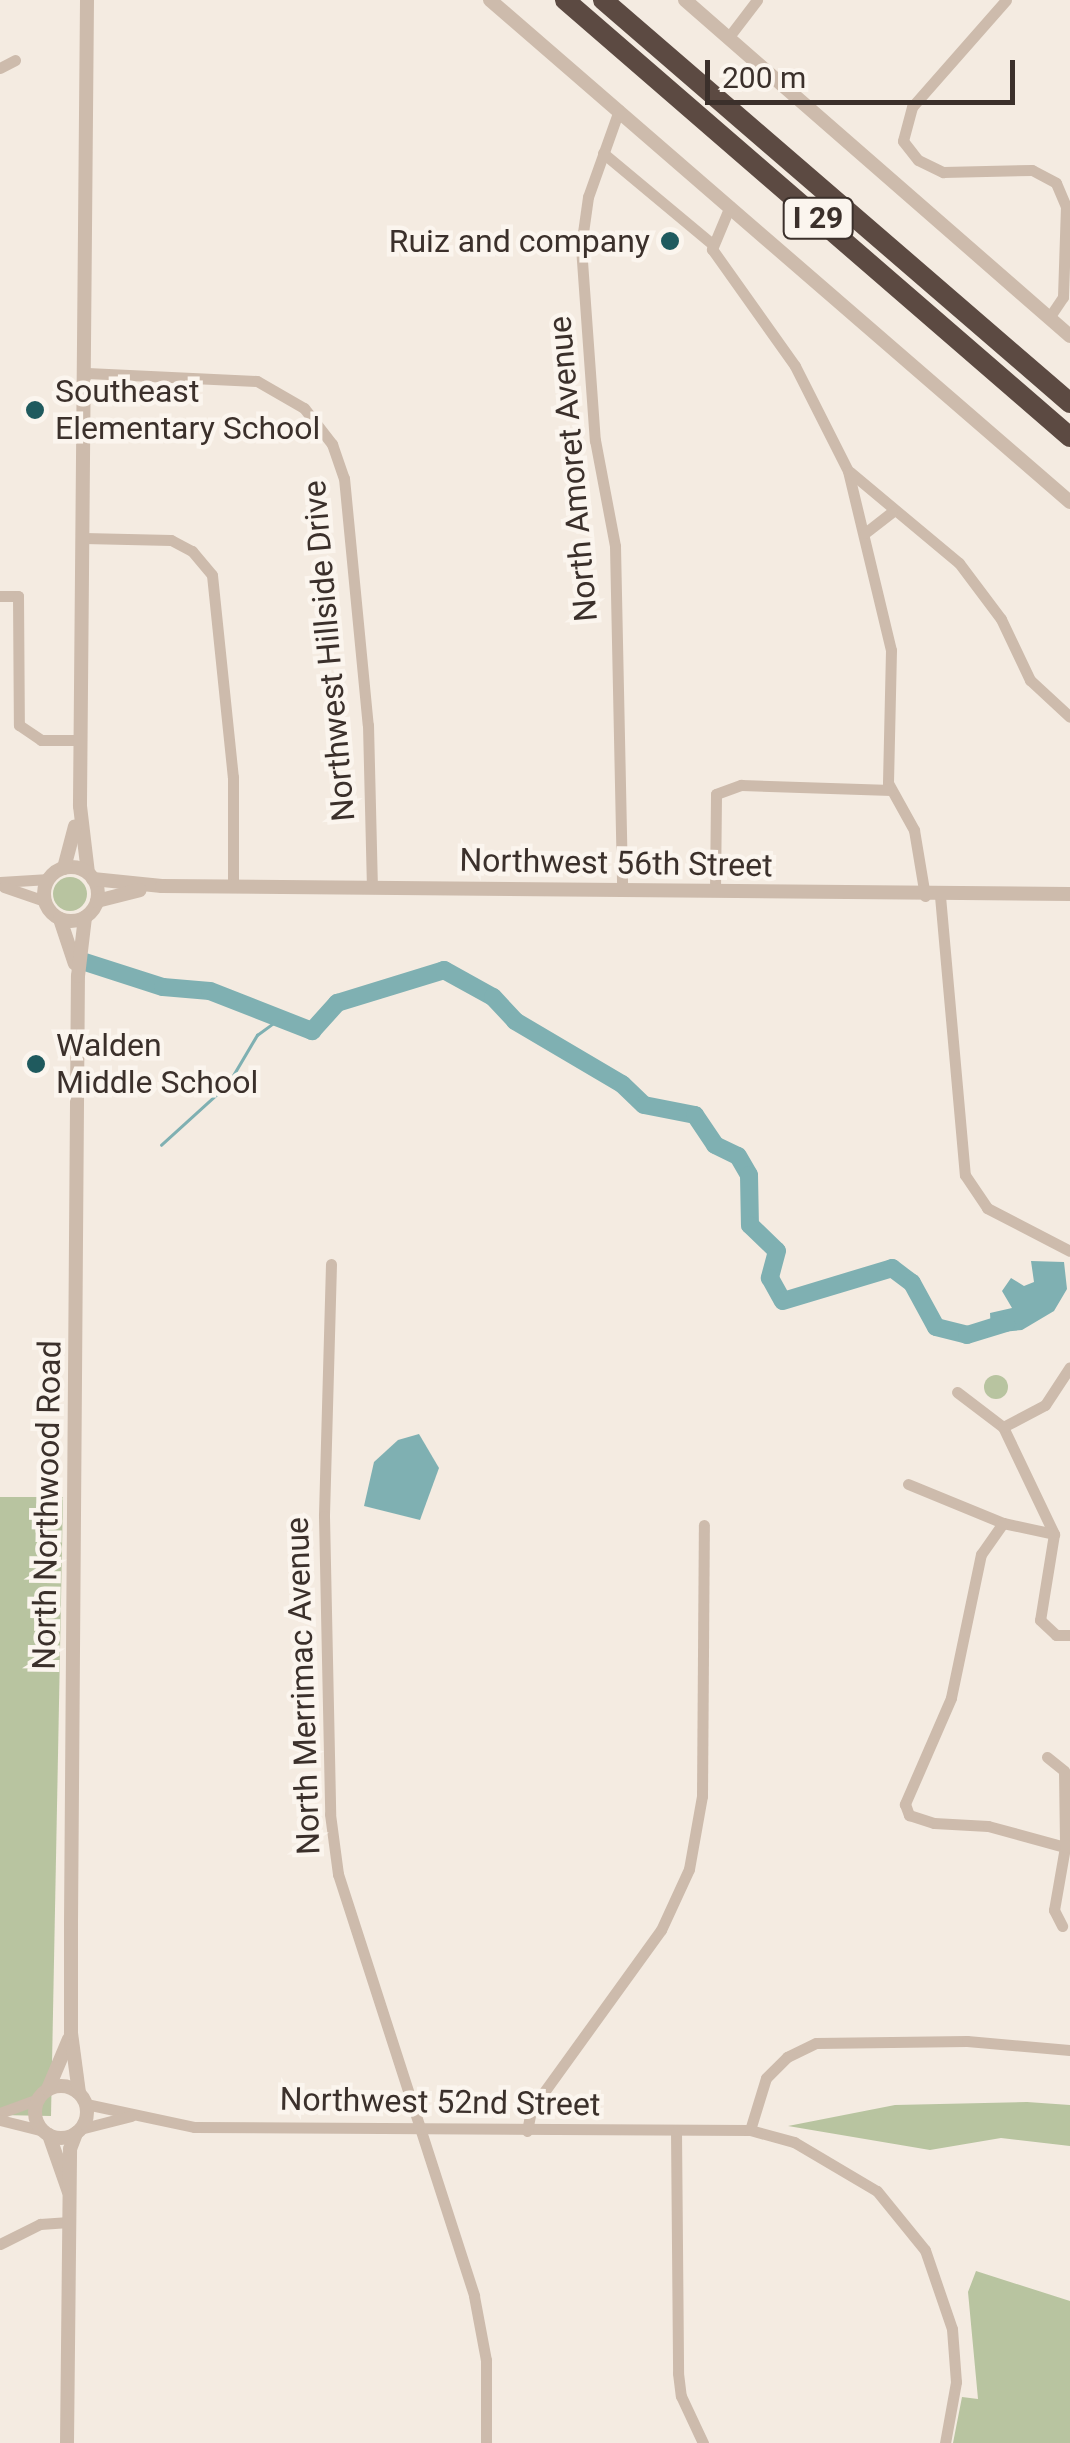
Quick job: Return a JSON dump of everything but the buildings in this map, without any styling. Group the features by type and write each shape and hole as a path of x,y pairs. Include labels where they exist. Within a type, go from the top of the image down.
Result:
{"highway":[{"name":"I 29","path":"565,0 1070,437"},
{"name":"I 29","path":"602,0 1070,403"}],"street":[{"path":"0,884 45,901 60,919 85,917 97,901 80,806 87,373 87,0"},
{"path":"490,0 1070,502"},
{"path":"684,0 1070,336"},
{"path":"728,38 757,0"},
{"path":"1006,0 908,113 903,134 910,150 943,172 1032,170 1056,184 1066,206 1063,297 1050,318"},
{"path":"0,68 15,60"},
{"name":"North Amoret Avenue","path":"619,110 588,197 581,248 594,440 615,546 622,889"},
{"path":"603,153 710,242 796,366 848,470 891,650 890,790 914,830 932,896 964,1175 987,1208 1066,1248"},
{"path":"710,242 730,206"},
{"name":"Northwest Hillside Drive","path":"87,373 240,376 274,388 312,416 344,478 373,795 372,888"},
{"path":"848,470 892,512 936,542 974,580 1030,680 1070,717"},
{"path":"865,533 892,512"},
{"path":"84,538 171,540 198,556 212,576 232,777 233,887"},
{"path":"0,596 18,596 18,725 41,740 81,740"},
{"path":"716,891 716,794 742,785 890,790"},
{"path":"0,884 49,879 64,868 80,806"},
{"path":"64,868 90,876"},
{"name":"Northwest 56th Street","path":"90,876 162,886 932,896 1070,894"},
{"path":"45,901 49,879"},
{"name":"Northwest 56th Street","path":"97,901 162,886"},
{"name":"North Northwood Road","path":"83,2098 71,2033 78,976 85,917"},
{"name":"North Northwood Road","path":"60,919 78,976"},
{"name":"North Merrimac Avenue","path":"331,1264 324,1516 330,1814 338,1874 370,1984 423,2128 474,2296 486,2360 486,2443"},
{"path":"1003,1427 1045,1406 1070,1367"},
{"path":"957,1392 1003,1427 1054,1534 1040,1620 1056,1636 1070,1634"},
{"path":"908,1484 1003,1523 1054,1534"},
{"path":"1003,1523 981,1554 951,1698 905,1804 909,1815 934,1823 988,1826 1065,1847"},
{"path":"528,2131 531,2110 660,1930 689,1869 702,1796 704,1525"},
{"path":"1047,1757 1064,1771 1065,1847 1054,1910 1067,1924"},
{"name":"North Northwood Road","path":"43,2094 64,2063 71,2033"},
{"path":"944,2443 956,2382 952,2328 937,2275 912,2230 877,2190 837,2162 750,2130 766,2078 787,2057 816,2044 967,2041 1070,2050"},
{"path":"43,2094 34,2113 70,2192"},
{"path":"0,2117 43,2094 83,2098 70,2192 66,2443"},
{"name":"Northwest 52nd Street","path":"83,2098 131,2116 194,2127 750,2130"},
{"name":"Northwest 52nd Street","path":"78,2131 131,2116"},
{"path":"0,2117 46,2133 78,2131"},
{"path":"676,2131 678,2372 681,2396 704,2443"},
{"path":"0,2244 40,2224 70,2222"}],"green space":[{"path":"70,877 82,882 87,894 82,906 70,911 58,906 53,894 58,882"},
{"path":"996,1375 1008,1387 996,1399 984,1387"},
{"path":"0,1497 63,1497 51,2116 0,2115"},
{"path":"895,2105 1070,2105 1070,2146 1001,2138 930,2150 788,2126"},
{"path":"976,2271 1070,2301 1070,2443 953,2443 962,2397 978,2399 968,2292"}],"water":[{"path":"1031,1261 1064,1262 1067,1289 1054,1311 1022,1330 991,1333 990,1313 1012,1308 1002,1291 1011,1278 1024,1286 1034,1282"},
{"path":"419,1434 439,1468 420,1520 364,1506 374,1462 398,1440"}],"waterway":[{"path":"85,962 163,987 210,991 312,1031 337,1003 444,970 493,997 515,1021 622,1084 644,1105 695,1115 715,1145 738,1156 749,1175 750,1225 777,1251 770,1278 783,1301 892,1268 912,1283 936,1327 967,1335 1006,1323"},
{"path":"161,1145 228,1084 257,1035 280,1018"}],"place":[{"name":"Ruiz and company","path":"670,241"},
{"name":"Southeast Elementary School","path":"35,410"},
{"name":"Walden Middle School","path":"36,1064"}]}
